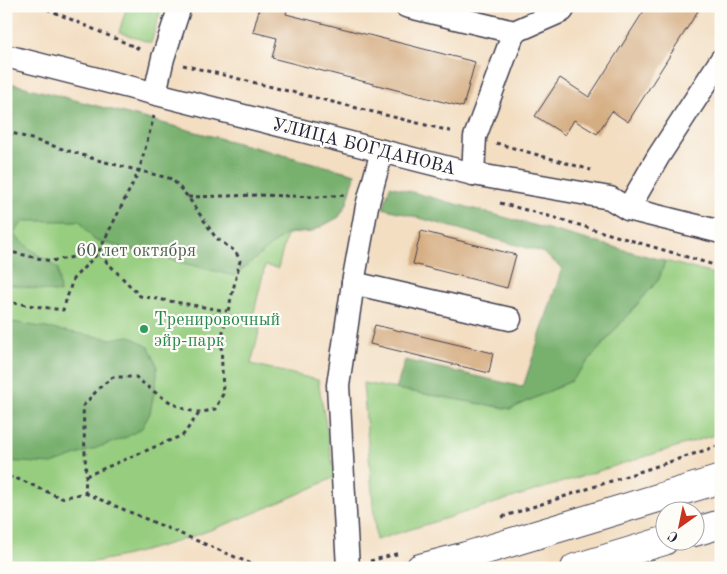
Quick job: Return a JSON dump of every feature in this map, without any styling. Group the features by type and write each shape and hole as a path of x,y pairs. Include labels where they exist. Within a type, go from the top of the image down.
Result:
{"main road":[{"path":"410,560 466,556 721,479"},
{"path":"704,529 721,524"},
{"path":"575,568 654,544"}],"street":[{"path":"154,104 163,58 180,6"},
{"path":"406,6 514,32 562,12 565,6"},
{"path":"473,174 475,137 514,32"},
{"name":"УЛИЦА БОГДАНОВА","path":"6,56 154,104 382,151 473,174 610,198 628,209 721,232"},
{"path":"628,209 658,157 721,60"},
{"path":"348,567 338,385 353,283 367,206 382,151"},
{"path":"353,283 510,319"}],"path":[{"path":"40,6 173,63 475,137 594,171"},
{"path":"6,302 63,310 73,279 98,253 139,171 154,104"},
{"path":"6,131 101,161 172,179 188,197 216,238 236,252 240,261 221,340 223,394 215,409 200,412 180,407 150,390 136,377 113,377 100,387 84,406 85,493"},
{"path":"188,197 260,195 318,197 371,193"},
{"path":"552,217 721,267"},
{"path":"6,251 51,261 98,253"},
{"path":"98,253 140,296 227,311"},
{"path":"86,476 183,435 200,412"},
{"path":"494,520 721,445"},
{"path":"6,476 21,480 61,498 85,493 261,568"},
{"path":"348,567 410,560"}],"green space":[{"path":"127,6 162,6 151,43 119,32"},
{"name":"60 лет октября","path":"6,82 355,174 347,203 339,217 311,232 287,234 278,268 265,266 252,321 261,324 251,364 318,380 335,477 231,522 160,547 86,563 48,568 6,568"},
{"path":"6,82 355,174 347,203 339,217 311,232 287,233 234,276 94,240 80,221 24,221 13,234 58,268 60,293 6,284"},
{"path":"390,186 665,261 659,279 571,381 511,409 396,389 405,360 523,387 562,268 542,252 383,208"},
{"path":"665,261 721,276 721,433 376,540 363,383 511,409 571,381 659,279"},
{"path":"6,321 111,339 129,336 149,347 157,365 157,377 150,413 142,428 127,437 52,464 6,461"}],"building":[{"path":"260,6 288,6 286,14 475,62 463,107 272,58 277,38 253,32"},
{"path":"647,6 701,6 628,122 612,111 597,134 574,120 565,135 535,116 560,78 589,97"},
{"path":"421,231 516,255 507,288 413,264"},
{"path":"375,325 493,353 489,373 370,344"}],"place":[{"name":"Тренировочный эйр-парк","path":"144,329"}]}
